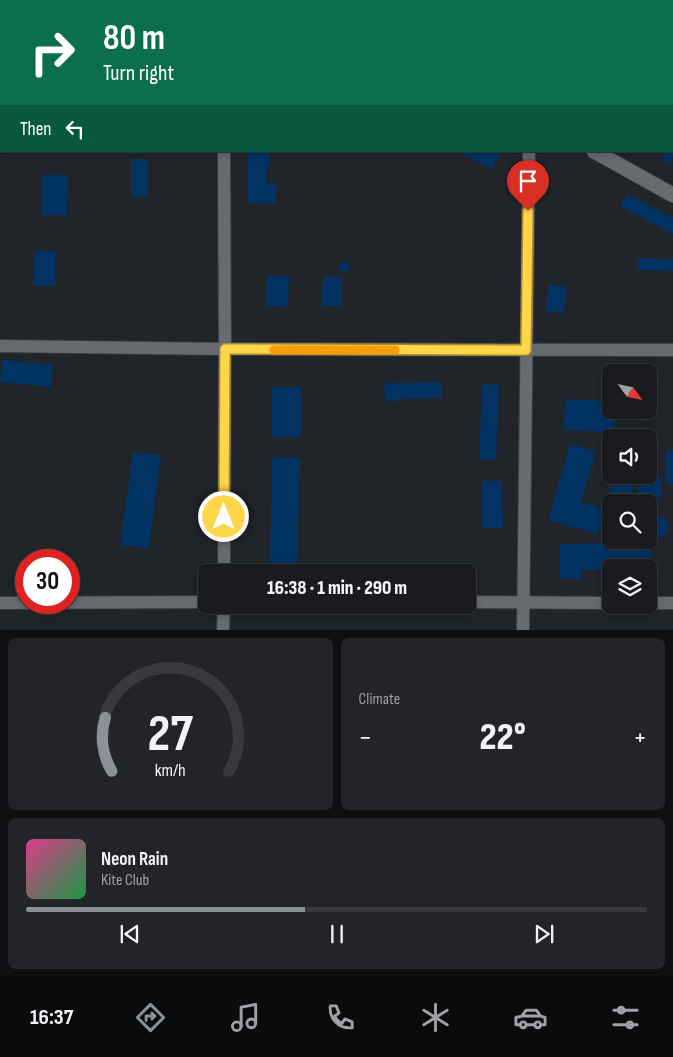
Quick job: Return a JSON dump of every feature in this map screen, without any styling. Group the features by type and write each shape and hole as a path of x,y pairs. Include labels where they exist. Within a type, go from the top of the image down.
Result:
{"street":[{"path":"224,152 224,564"},
{"path":"523,630 529,152"},
{"path":"596,152 673,195"},
{"path":"0,346 225,349 673,350"},
{"path":"0,603 198,602"},
{"path":"476,602 602,603"},
{"path":"657,603 673,603"},
{"path":"223,630 224,614"}],"building":[{"path":"248,152 270,152 269,164 267,164 267,184 277,184 275,204 248,203"},
{"path":"458,152 501,152 492,169"},
{"path":"665,152 673,154 669,164 661,160"},
{"path":"131,159 148,159 148,197 131,197"},
{"path":"42,175 68,175 67,215 42,215"},
{"path":"627,194 673,218 673,234 621,207"},
{"path":"33,251 55,251 55,286 33,286"},
{"path":"637,258 673,259 673,271 637,270"},
{"path":"348,262 349,271 340,271 339,263"},
{"path":"267,275 289,276 288,307 266,306"},
{"path":"323,277 342,277 342,306 322,306"},
{"path":"548,285 567,287 564,313 546,312"},
{"path":"2,360 53,365 51,387 0,382"},
{"path":"442,382 442,398 385,401 384,383"},
{"path":"482,384 499,385 496,460 479,460"},
{"path":"272,387 301,387 301,437 272,437"},
{"path":"565,399 602,401 602,419 615,419 614,429 602,429 602,432 564,430"},
{"path":"570,444 596,451 581,502 602,508 602,520 598,534 548,520"},
{"path":"666,451 673,451 673,484 666,484"},
{"path":"133,452 161,455 149,548 120,545"},
{"path":"272,457 300,458 297,564 270,564"},
{"path":"657,477 661,477 663,497 657,497 657,494 638,494 637,484 657,484"},
{"path":"481,481 502,481 503,528 481,528"},
{"path":"632,484 633,494 611,494 610,485"},
{"path":"657,515 665,519 669,527 664,536 657,539"},
{"path":"602,543 602,549 651,549 651,559 602,559 602,570 581,570 581,579 560,579 560,544"}],"slow traffic":[{"path":"274,350 395,350"}],"route":[{"path":"224,517 225,349 526,350 528,211"}]}
